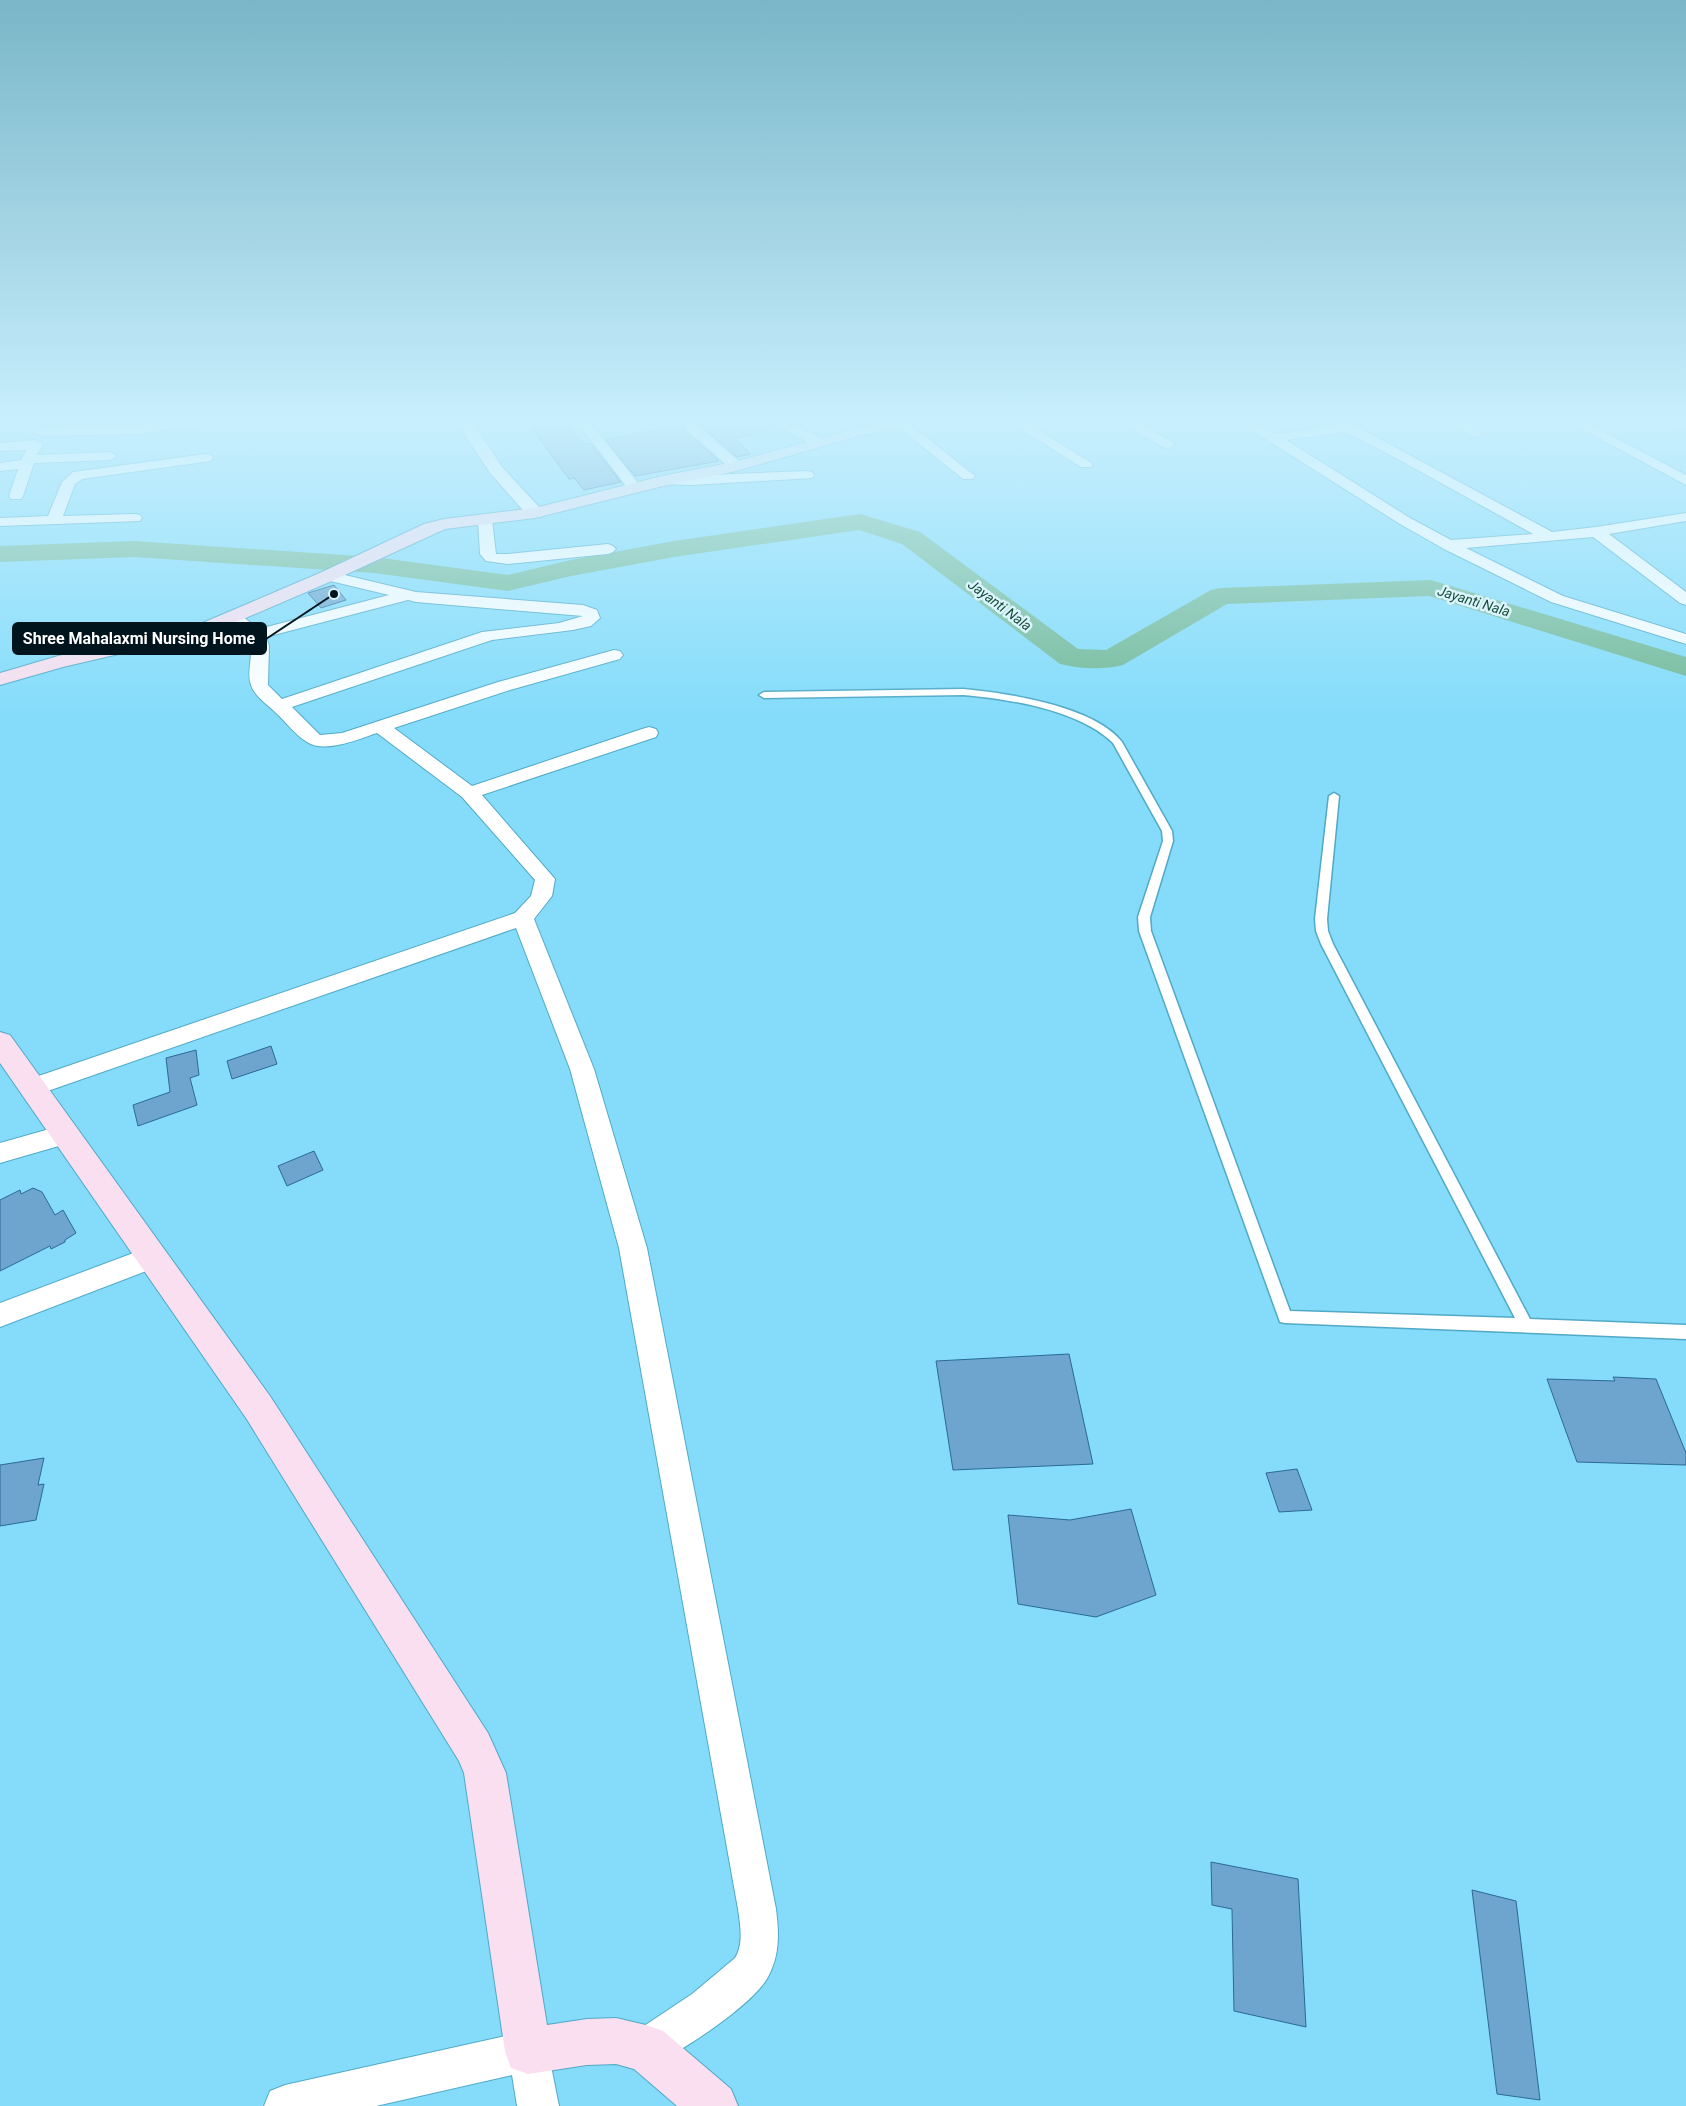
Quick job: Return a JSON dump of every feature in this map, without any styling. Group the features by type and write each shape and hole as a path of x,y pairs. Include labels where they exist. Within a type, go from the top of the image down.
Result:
{"main road":[{"path":"0,679 58,662 206,628 328,576 430,528 444,524 489,519"},
{"path":"3,1051 33,1087 67,1134 258,1407 474,1747 484,1773 528,2051 588,2042 616,2042 646,2048 714,2106"}],"street":[{"path":"0,522 100,519"},
{"path":"1403,519 1448,545 1557,599 1686,639"},
{"path":"1517,519 1550,537"},
{"path":"1448,545 1596,532 1674,519"},
{"path":"484,520 488,554 491,558 508,560 608,550"},
{"path":"1665,521 1679,532"},
{"path":"1596,532 1686,600"},
{"path":"278,706 488,636 508,632 580,626 592,618 591,613 583,610 406,596 328,576"},
{"path":"255,635 406,596"},
{"path":"233,617 255,635 260,646 257,680 260,687 314,739 323,741 346,738 504,686 614,654"},
{"path":"33,1087 523,918 541,898 546,889 545,879 469,794 379,726"},
{"path":"469,794 649,733"},
{"path":"523,918 582,1069 633,1248 757,1909 760,1937 755,1964 738,1984 646,2048"},
{"path":"0,1153 67,1134"},
{"path":"0,1315 152,1257"},
{"path":"285,2106 528,2051 538,2106"}],"lane":[{"path":"764,695 980,693 996,695 1077,715 1107,732 1117,742 1167,831 1168,841 1144,916 1144,931 1285,1317 1686,1332"},
{"path":"1334,796 1321,919 1322,931 1327,944 1526,1325"}],"building":[{"path":"334,585 346,600 321,608 308,593"},
{"path":"271,1046 277,1064 232,1079 227,1061"},
{"path":"196,1050 199,1075 190,1078 197,1105 138,1126 133,1105 170,1092 166,1058"},
{"path":"314,1151 323,1170 287,1186 278,1166"},
{"path":"33,1188 42,1192 55,1215 63,1210 76,1233 65,1240 65,1242 51,1249 50,1246 0,1271 0,1200 20,1190 21,1194"},
{"path":"1069,1354 1093,1464 953,1470 936,1361"},
{"path":"1613,1377 1656,1379 1686,1453 1686,1465 1577,1462 1547,1379 1615,1381"},
{"path":"44,1458 38,1485 44,1484 36,1520 0,1526 0,1465"},
{"path":"1297,1469 1312,1510 1279,1512 1266,1473"},
{"path":"1131,1509 1156,1595 1096,1617 1018,1604 1008,1515 1070,1520"},
{"path":"1211,1862 1298,1879 1306,2027 1234,2011 1232,1909 1212,1905"},
{"path":"1472,1890 1516,1901 1540,2100 1497,2094"}],"waterway":[{"name":"Jayanti Nala","path":"0,554 134,549 374,565 508,583 571,568 674,549 860,522 911,538 1071,658 1112,659 1221,596 1431,588 1686,667"}],"place":[{"name":"Shree Mahalaxmi Nursing Home","path":"334,594"}]}
